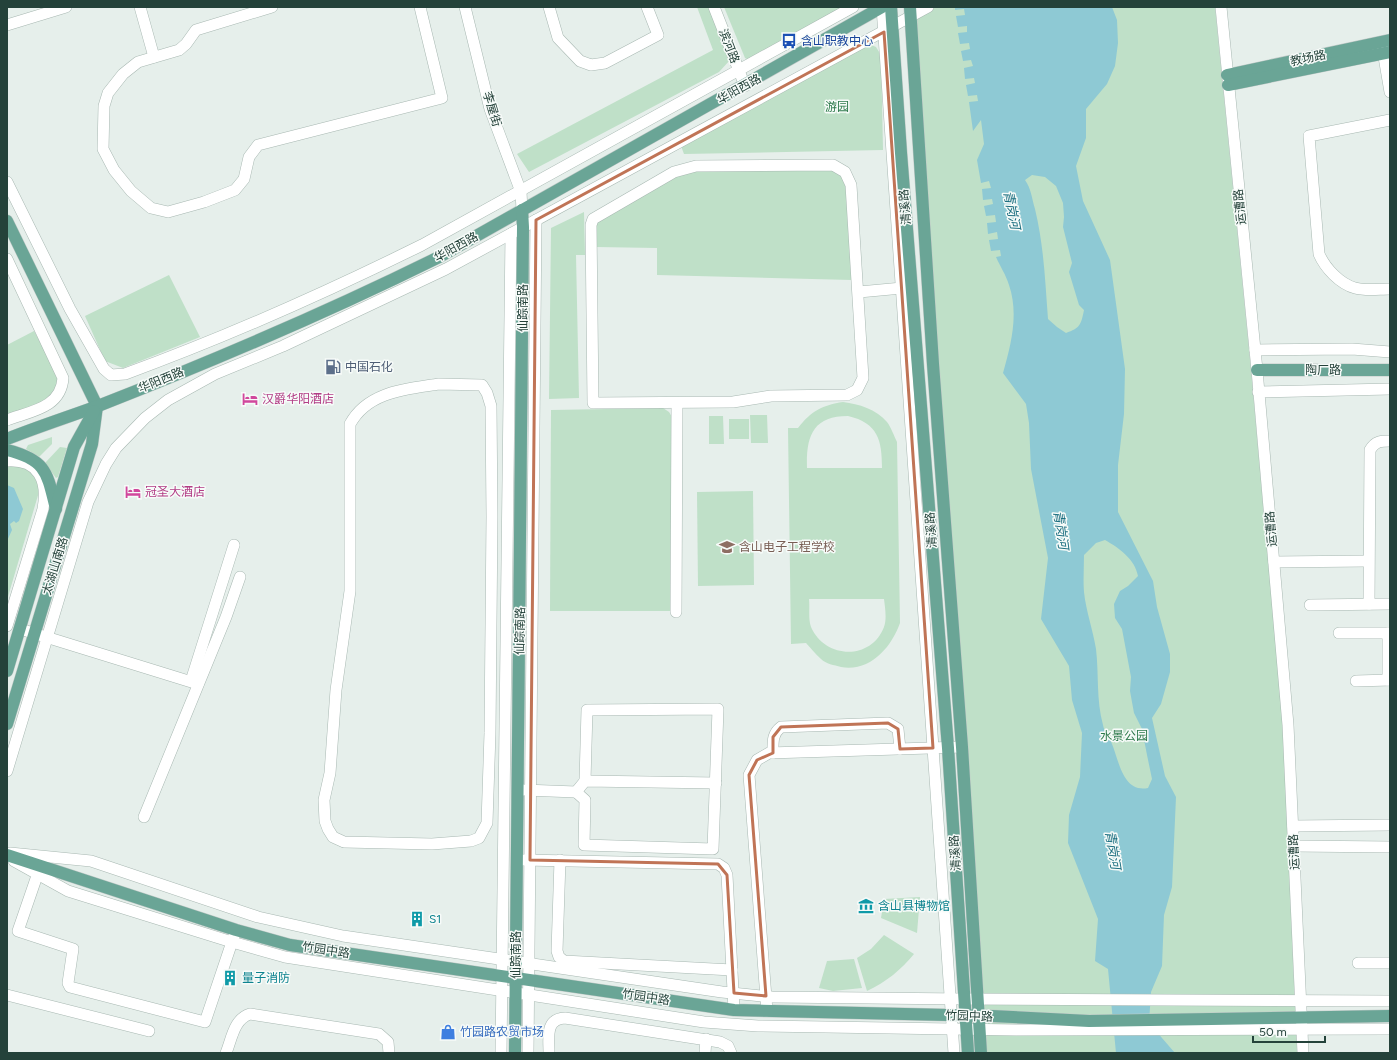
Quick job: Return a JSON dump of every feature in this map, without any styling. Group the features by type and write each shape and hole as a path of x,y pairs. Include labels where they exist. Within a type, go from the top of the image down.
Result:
{"main road":[{"name":"华阳西路","path":"7,439 96,406 209,361 379,287 439,257 745,86 882,7"},
{"name":"清溪路","path":"891,7 888,29 911,278 948,748 968,1053"},
{"name":"清溪路","path":"910,12 927,277 962,747 981,1053"},
{"name":"教场路","path":"1227,80 1386,47"},
{"name":"仙踪南路","path":"515,1053 516,860 522,541 522,210"},
{"path":"7,221 96,406"},
{"path":"911,278 927,277"},
{"name":"陶厂路","path":"1256,370 1390,370"},
{"name":"太湖山南路","path":"7,671 77,440 96,406"},
{"name":"太湖山南路","path":"7,724 92,444 96,406"},
{"path":"7,450 29,457 39,464 47,474 56,509"},
{"path":"930,523 945,522"},
{"name":"竹园中路","path":"7,855 236,930 290,945 734,1010 951,1015 1089,1021 1390,1016"}],"street":[{"path":"7,25 66,7"},
{"path":"140,7 154,57"},
{"path":"272,7 196,30 186,44 179,50 138,62 123,74 108,93 104,106 103,149 114,170 131,190 151,208 168,212 204,202 235,190 244,179 249,156 258,145 442,98 420,7"},
{"name":"李屋街","path":"464,7 490,109 520,192 522,210"},
{"path":"549,7 558,38 580,61 591,65 605,63 658,35 647,7"},
{"name":"滨河路","path":"714,7 745,86"},
{"path":"7,182 70,309 104,369 108,374 124,374 205,344 311,298 422,245 853,7"},
{"path":"882,7 888,29 902,288 954,1053"},
{"path":"7,771 88,502 97,482 116,448 145,418 168,400 215,374 347,316 446,269 888,29 910,12 928,7"},
{"name":"运漕路","path":"1221,7 1274,562 1288,725 1302,1001 1303,1053"},
{"path":"1386,47 1390,92"},
{"path":"1390,120 1309,136 1319,254 1323,264 1348,285 1356,289 1390,289"},
{"path":"833,165 845,172 851,185 859,292 864,378 861,385 853,394 771,396 733,402 593,403 591,224 593,219 598,214 674,172 690,167 833,165"},
{"path":"528,1053 536,220"},
{"path":"501,1053 511,234"},
{"path":"7,259 63,378 60,392 54,401 7,420"},
{"path":"859,292 902,288"},
{"path":"1254,350 1352,349 1390,352"},
{"path":"439,384 482,385 487,393 490,406 492,542 490,733 487,823 484,831 479,838 471,841 432,844 344,842 338,840 333,837 325,821 324,800 330,773 336,690 350,591 350,424 362,409 391,391 439,384"},
{"path":"1258,392 1390,389"},
{"path":"676,612 677,403"},
{"path":"1369,604 1368,561 1370,450 1373,445 1378,442 1390,441"},
{"path":"7,461 18,460 35,468 43,481 45,490 43,509 7,626"},
{"path":"492,542 522,541"},
{"path":"195,682 234,545"},
{"path":"1274,562 1368,561"},
{"path":"144,817 195,682 240,577"},
{"path":"492,587 521,586"},
{"path":"1310,605 1390,604"},
{"path":"20,629 195,682"},
{"path":"1339,633 1389,633 1389,680 1356,681"},
{"path":"517,790 576,792 585,800 584,845 713,849 718,709 587,710 585,781 576,792"},
{"path":"773,753 773,737 775,731 781,727 888,723 898,729 900,749"},
{"path":"767,1011 750,775 757,760 769,753 962,747"},
{"path":"585,781 716,783"},
{"path":"1293,826 1390,825"},
{"path":"1294,846 1390,846"},
{"path":"7,855 91,861 258,917 343,936 679,987 734,993 766,996 950,999 1390,1001"},
{"path":"7,855 68,891 285,957 704,1022 750,1026 979,1030 1390,1029"},
{"path":"516,860 718,864 724,868 727,875 734,1010"},
{"path":"560,860 557,951 559,957 564,961 732,970"},
{"path":"40,866 18,931 73,950 68,983 70,987 205,1022 236,930"},
{"path":"1358,963 1390,963"},
{"path":"7,995 149,1031"},
{"path":"226,1053 238,1022 243,1016 250,1014 379,1034 388,1042 389,1053"},
{"path":"549,1053 549,1030 552,1023 557,1018 706,1039 720,1042 728,1046 731,1053"},
{"path":"706,1039 706,1053"}],"highlighted area":[{"path":"884,32 933,748 900,749 898,729 888,723 781,727 773,737 773,753 757,760 749,775 766,996 734,993 727,875 718,864 530,860 536,220"}],"green space":[{"path":"697,7 710,7 730,60 719,72 529,172 517,154 713,50"},
{"path":"724,7 844,7 756,64 745,58"},
{"name":"水景公园","path":"917,7 1215,7 1251,370 1283,725 1297,1053 986,1053 915,16"},
{"name":"游园","path":"867,43 876,47 881,55 883,150 684,154 681,146"},
{"path":"831,167 838,171 846,185 852,280 657,275 657,248 596,247 597,224 599,219 688,171"},
{"path":"584,212 585,255 576,255 579,398 549,399 551,228"},
{"path":"169,275 200,337 123,368 105,361 85,316"},
{"path":"34,331 60,378 61,386 44,402 7,415 7,345"},
{"path":"843,402 867,408 883,417 897,442 900,623 891,641 878,656 861,666 851,668 841,667 823,661 806,643 791,644 788,428 798,428 808,417 823,407","holes":["848,416 866,423 876,434 881,449 882,468 807,468 808,446 810,437 814,430 819,424 827,420 836,417","809,599 884,599 886,617 884,627 878,638 869,646 848,652 837,650 826,645 818,638 811,627"]},
{"path":"663,408 669,412 672,417 670,611 550,611 551,410"},
{"path":"750,415 767,415 768,443 751,443"},
{"path":"709,416 723,416 724,444 709,444"},
{"path":"729,419 749,419 749,439 729,439"},
{"path":"52,437 52,444 39,457 26,449 28,445"},
{"path":"60,447 67,448 58,477 56,478 45,463"},
{"path":"7,463 17,463 36,475 39,492 7,600"},
{"path":"753,491 754,585 698,586 697,492"},
{"path":"920,897 917,933 881,918 884,899"},
{"path":"884,935 914,954 893,975 881,984 867,991 857,958 871,949"},
{"path":"854,959 862,988 833,991 819,988 827,961"}],"water":[{"name":"青岗河","path":"955,7 1112,7 1117,20 1118,43 1115,66 1107,84 1086,109 1086,138 1076,166 1083,201 1110,260 1125,369 1124,414 1118,465 1118,512 1153,581 1157,607 1170,654 1170,672 1161,704 1152,718 1165,776 1176,797 1172,887 1164,915 1162,966 1151,992 1149,1023 1175,1053 1116,1053 1108,969 1095,961 1098,919 1068,843 1069,815 1080,777 1082,733 1072,700 1069,666 1041,619 1048,558 1031,469 1029,423 1026,404 1003,373 1013,329 1014,318 1012,296 1009,285 996,257 1001,256 1000,250 991,251 989,240 998,239 997,232 988,234 987,223 996,222 995,215 986,216 984,206 993,204 992,199 983,200 982,189 991,188 989,181 981,183 977,160 984,144 981,120 973,131 969,102 978,101 977,95 968,96 966,85 975,83 974,78 965,79 964,68 973,66 971,60 963,61 961,51 970,49 969,43 960,44 958,33 967,32 967,26 958,27 956,16 965,15 964,9 955,10","holes":["1032,175 1045,177 1056,186 1063,203 1063,227 1072,263 1069,272 1079,305 1084,310 1079,325 1066,333 1048,319 1044,264 1040,237 1029,186 1025,180","1105,540 1121,550 1130,559 1134,564 1138,576 1128,586 1120,591 1114,604 1115,618 1122,629 1131,677 1130,691 1134,713 1142,729 1152,779 1148,788 1133,786 1127,781 1104,728 1101,716 1098,697 1096,649 1084,592 1084,555 1096,543"]},
{"path":"7,485 14,488 23,509 19,521 16,523 14,521 10,524 12,530 7,541"}],"place":[{"name":"含山职教中心","path":"789,41"},
{"name":"中国石化","path":"333,367"},
{"name":"汉爵华阳酒店","path":"250,399"},
{"name":"冠圣大酒店","path":"133,492"},
{"name":"含山电子工程学校","path":"727,547"},
{"name":"含山县博物馆","path":"866,906"},
{"name":"S1","path":"417,919"},
{"name":"量子消防","path":"230,978"},
{"name":"竹园路农贸市场","path":"448,1032"}]}
